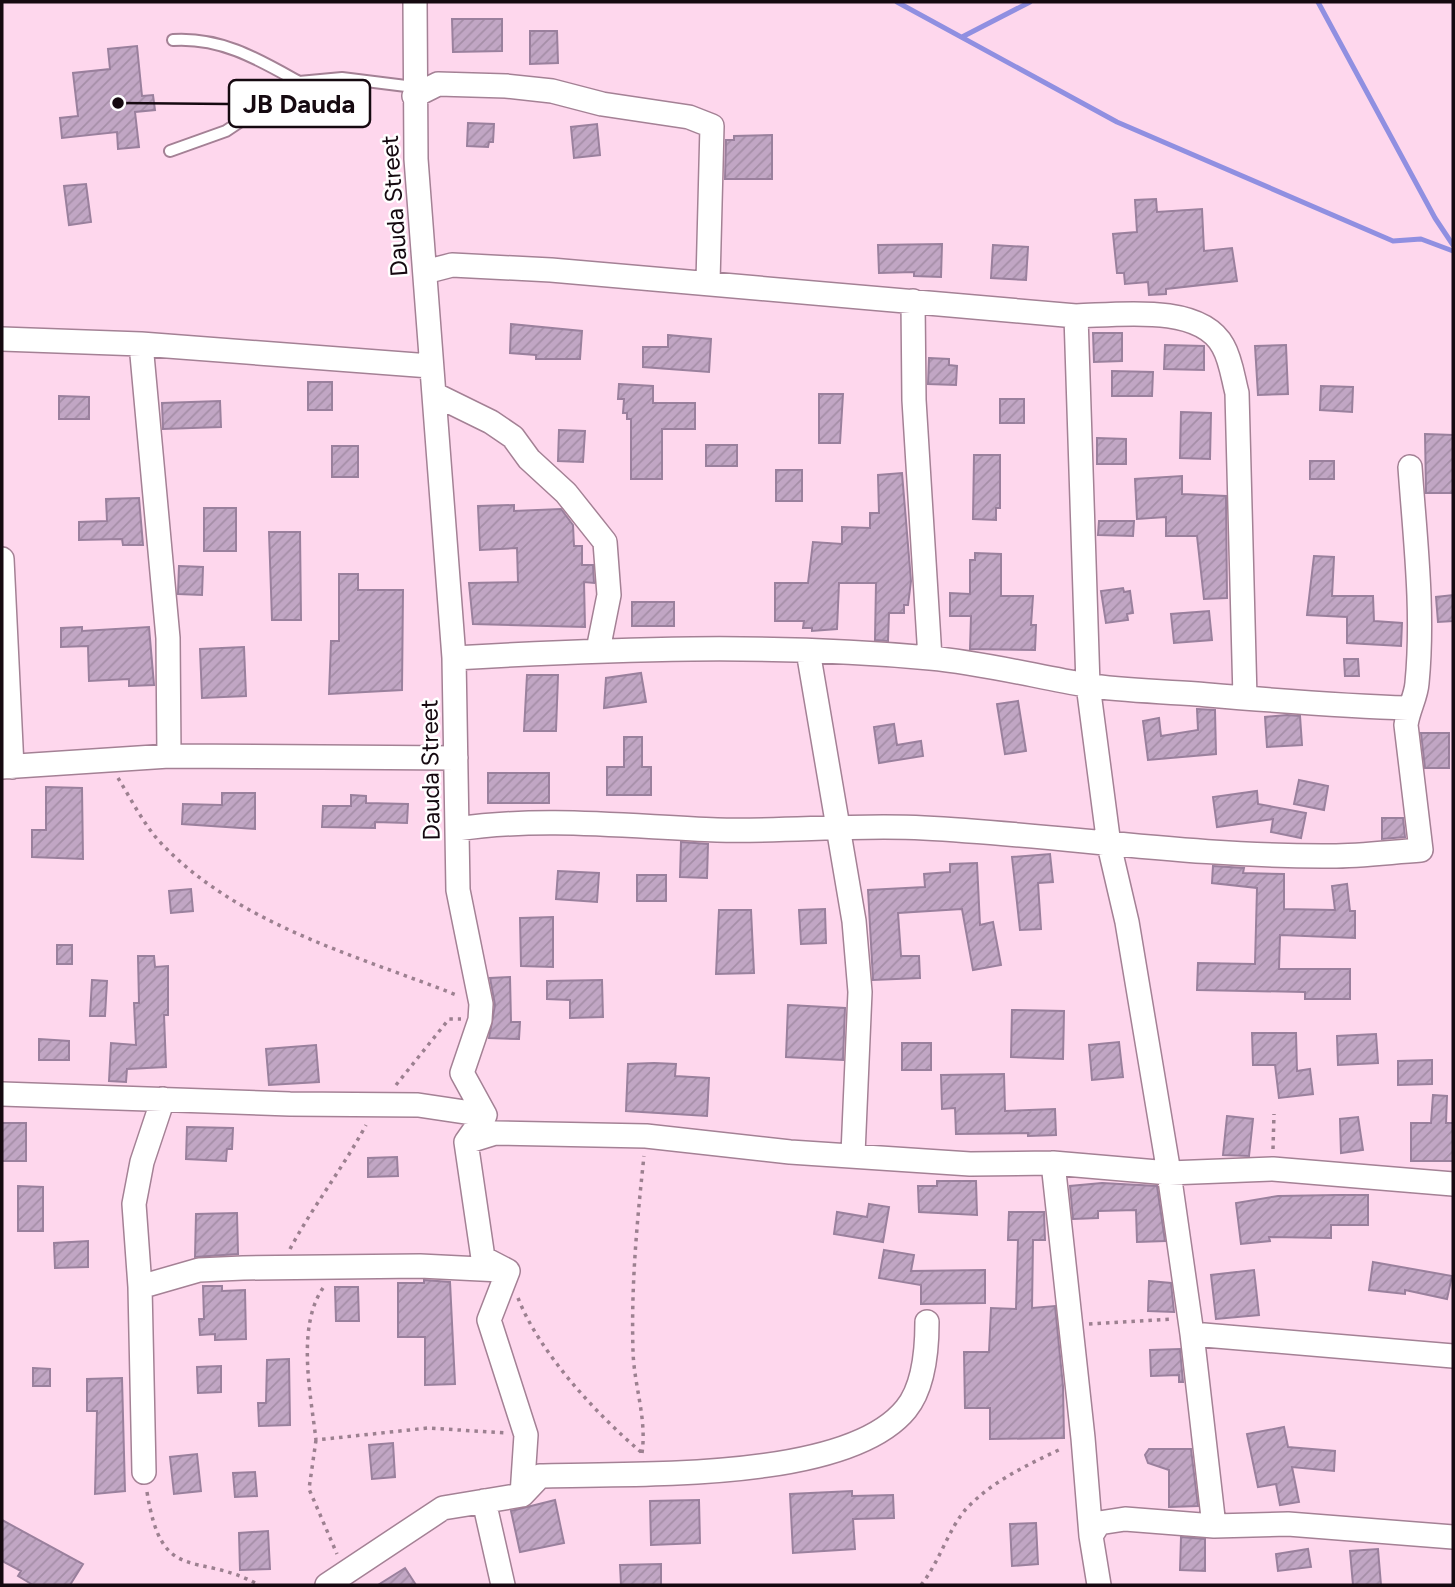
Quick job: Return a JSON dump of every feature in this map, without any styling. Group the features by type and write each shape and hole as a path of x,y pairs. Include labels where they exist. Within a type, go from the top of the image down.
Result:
{"street":[{"name":"Dauda Street","path":"415,2 414,91 430,366 454,657 458,890 481,1012"},
{"path":"414,91 438,83 552,91 602,104 689,117 712,126 708,282"},
{"path":"425,272 452,265 708,282 1076,316 1158,314 1190,321 1211,331 1223,345 1237,393 1245,698"},
{"path":"913,301 914,400 930,658"},
{"path":"1076,316 1088,685 1109,845 1127,922 1169,1173 1191,1326 1214,1526"},
{"path":"2,339 142,344 430,366"},
{"path":"142,344 169,638 169,756"},
{"path":"433,394 481,416 513,437 529,459 566,494 604,542 609,596 598,650"},
{"path":"458,829 507,821 728,830 920,828 1021,834 1109,845 1332,856 1420,850 1406,724 1408,708 1417,688 1419,657 1419,593 1410,467"},
{"path":"2,559 7,767 169,756 456,758"},
{"path":"454,657 598,650 808,651 930,658 1001,667 1088,685 1328,706 1408,708"},
{"path":"808,651 854,921 860,992 853,1154"},
{"path":"481,1012 462,1073 485,1115"},
{"path":"2,1094 418,1105 485,1115"},
{"path":"144,1472 140,1287 134,1204 142,1162 163,1098"},
{"path":"485,1115 466,1142 482,1258 506,1275"},
{"path":"466,1142 495,1133 646,1136 790,1152 853,1154 970,1164 1053,1163 1169,1173 1273,1169 1453,1184"},
{"path":"1053,1163 1091,1536 1099,1585"},
{"path":"140,1287 199,1270 281,1266 420,1266 506,1275"},
{"path":"506,1275 489,1320 526,1435 522,1495"},
{"path":"336,1579 443,1507 522,1495 540,1476 758,1467 815,1458 851,1448 886,1426 907,1408 920,1375 927,1346 927,1322"},
{"path":"1191,1326 1453,1356"},
{"path":"484,1501 503,1585"},
{"path":"1091,1536 1099,1523 1125,1519 1214,1526 1287,1524 1453,1537"}],"lane":[{"path":"173,40 198,38 219,42 256,58 299,82"},
{"path":"170,151 226,131 299,82 342,78 414,91"}],"path":[{"path":"106,759 158,839 215,889 261,918 481,1012"},
{"path":"281,1266 304,1222 346,1163 380,1104 449,1019 481,1012"},
{"path":"1273,1169 1274,1114"},
{"path":"629,1473 642,1453 645,1429 633,1363 632,1290 646,1136"},
{"path":"336,1579 309,1489 316,1440 306,1362 316,1299 338,1267"},
{"path":"506,1275 525,1316 589,1403 604,1421 642,1453"},
{"path":"1069,1326 1191,1326"},
{"path":"316,1440 428,1428 459,1428 526,1435"},
{"path":"921,1585 935,1568 965,1510 1013,1472 1083,1438"},
{"path":"144,1472 150,1511 169,1555 194,1567 231,1574 259,1585"}],"building":[{"path":"452,19 502,19 502,51 453,52"},
{"path":"530,31 557,31 558,63 530,64"},
{"path":"137,46 142,96 153,95 155,110 135,112 139,147 118,149 117,132 62,138 60,118 78,116 73,73 110,69 108,49"},
{"path":"468,123 494,124 493,142 489,142 488,147 467,146"},
{"path":"597,124 600,155 574,158 571,127"},
{"path":"772,135 772,179 725,179 726,140 734,140 734,136"},
{"path":"86,184 91,222 69,225 64,186"},
{"path":"1156,199 1157,212 1202,209 1204,251 1232,248 1237,281 1166,289 1166,294 1149,295 1148,282 1125,284 1124,273 1117,273 1113,234 1137,232 1135,200"},
{"path":"942,244 941,277 914,276 914,272 879,273 878,245"},
{"path":"993,245 1028,247 1026,280 991,278"},
{"path":"511,324 582,331 580,359 536,359 536,355 510,353"},
{"path":"1093,333 1122,333 1122,361 1094,362"},
{"path":"668,335 711,339 709,372 643,367 643,347 668,347"},
{"path":"1165,345 1204,346 1204,370 1164,369"},
{"path":"1286,345 1288,394 1258,395 1255,346"},
{"path":"929,358 949,359 949,365 957,366 956,385 928,384"},
{"path":"1112,371 1153,372 1152,396 1112,396"},
{"path":"308,382 332,382 332,410 308,410"},
{"path":"619,384 653,386 653,403 695,403 695,429 662,429 662,479 631,479 631,419 627,419 627,413 623,413 624,399 618,399"},
{"path":"1321,386 1353,387 1352,412 1320,410"},
{"path":"819,394 843,394 840,443 819,443"},
{"path":"59,396 89,397 89,419 59,419"},
{"path":"1000,399 1024,399 1024,423 1000,423"},
{"path":"220,401 221,427 163,429 162,403"},
{"path":"1181,412 1211,413 1210,459 1180,458"},
{"path":"559,430 585,431 583,462 558,461"},
{"path":"1425,434 1453,435 1453,493 1426,493"},
{"path":"1097,438 1126,439 1126,464 1097,464"},
{"path":"706,445 737,445 737,466 706,466"},
{"path":"332,446 358,446 358,477 332,477"},
{"path":"974,455 1000,455 1000,508 996,508 996,520 973,519"},
{"path":"1310,461 1334,461 1334,479 1310,479"},
{"path":"776,470 802,470 802,501 776,501"},
{"path":"902,473 911,581 908,605 904,605 904,613 889,613 888,641 875,640 876,583 839,583 837,629 812,631 812,628 803,628 804,621 775,621 775,583 808,583 813,542 842,544 842,527 870,528 870,513 879,513 878,475"},
{"path":"1182,476 1182,494 1226,496 1227,598 1204,599 1197,536 1166,536 1166,517 1137,519 1135,479"},
{"path":"139,498 143,545 123,545 122,539 79,540 79,522 107,521 106,499"},
{"path":"514,505 514,511 561,509 573,525 574,546 582,546 582,565 593,565 594,583 584,582 585,627 473,624 469,583 518,582 517,548 480,550 478,506"},
{"path":"204,508 236,508 236,551 204,551"},
{"path":"1099,521 1134,521 1133,536 1098,535"},
{"path":"269,532 300,532 301,620 272,620"},
{"path":"975,553 1001,554 1001,596 1033,596 1031,625 1036,625 1035,650 970,649 971,616 950,616 950,593 970,594 970,560 975,560"},
{"path":"1314,556 1334,557 1332,596 1373,596 1374,621 1402,623 1401,646 1347,643 1347,617 1307,615"},
{"path":"179,566 203,567 202,595 178,594"},
{"path":"339,574 358,574 358,590 403,590 402,690 329,694 331,641 339,641"},
{"path":"1123,588 1124,592 1130,591 1133,613 1127,614 1128,620 1106,623 1101,591"},
{"path":"1453,595 1453,621 1438,622 1436,597"},
{"path":"632,602 674,602 674,626 632,626"},
{"path":"1209,611 1212,640 1174,643 1171,614"},
{"path":"82,627 82,631 149,627 154,685 129,686 129,679 89,681 88,646 61,647 61,628"},
{"path":"244,647 246,696 202,698 200,649"},
{"path":"1344,659 1358,659 1359,676 1345,676"},
{"path":"641,673 646,702 604,708 606,678"},
{"path":"527,675 558,675 556,731 524,731"},
{"path":"1018,701 1026,751 1005,754 997,704"},
{"path":"1197,709 1215,710 1216,754 1148,760 1143,721 1159,718 1161,736 1198,730"},
{"path":"1300,716 1302,745 1267,747 1265,717"},
{"path":"894,724 897,745 921,741 923,756 879,763 874,727"},
{"path":"1421,733 1449,733 1449,768 1425,768"},
{"path":"624,737 642,737 642,767 651,767 651,795 607,795 607,767 624,767"},
{"path":"488,773 549,773 549,803 488,803"},
{"path":"1299,780 1328,786 1324,810 1294,804"},
{"path":"46,787 82,788 83,859 32,857 32,830 46,830"},
{"path":"1257,791 1258,804 1306,813 1301,838 1271,832 1273,819 1217,827 1213,797"},
{"path":"222,793 255,793 255,829 182,824 183,804 222,805"},
{"path":"351,795 366,796 366,803 408,804 407,823 375,822 375,828 322,827 323,806 351,806"},
{"path":"1382,818 1403,818 1405,837 1382,839"},
{"path":"681,842 708,844 707,878 680,877"},
{"path":"1050,854 1053,882 1038,883 1041,929 1020,930 1012,857"},
{"path":"977,863 980,925 993,922 1001,965 973,970 962,909 898,913 901,956 919,956 920,978 873,980 868,890 925,887 924,874 950,872 950,864"},
{"path":"1213,866 1244,868 1243,873 1284,874 1284,909 1335,910 1332,886 1347,884 1350,911 1355,911 1355,938 1280,935 1279,969 1350,969 1350,999 1305,999 1305,992 1197,990 1198,963 1255,964 1257,888 1212,883"},
{"path":"558,871 599,873 597,902 556,899"},
{"path":"637,875 666,875 666,901 637,901"},
{"path":"191,889 193,911 171,913 169,891"},
{"path":"825,909 826,943 801,944 799,910"},
{"path":"719,910 751,910 754,973 716,974"},
{"path":"553,917 553,967 521,966 520,918"},
{"path":"57,945 72,945 72,964 57,964"},
{"path":"138,956 154,956 155,967 168,966 168,1015 164,1015 166,1067 127,1069 126,1082 109,1081 111,1043 136,1045 134,1003 139,1003"},
{"path":"510,977 511,1022 520,1022 519,1039 489,1038 495,1005 490,978"},
{"path":"92,980 107,981 105,1016 90,1016"},
{"path":"602,980 603,1017 570,1018 570,1000 547,999 547,981"},
{"path":"788,1005 845,1008 843,1060 786,1057"},
{"path":"1012,1010 1064,1011 1063,1059 1011,1057"},
{"path":"1252,1033 1296,1033 1297,1071 1310,1069 1313,1094 1279,1098 1275,1065 1253,1065"},
{"path":"1376,1034 1378,1063 1338,1065 1337,1036"},
{"path":"39,1039 69,1041 69,1060 39,1060"},
{"path":"1119,1042 1123,1077 1092,1080 1089,1045"},
{"path":"902,1043 931,1043 931,1070 902,1070"},
{"path":"316,1045 319,1082 269,1085 266,1049"},
{"path":"1432,1060 1432,1084 1398,1085 1398,1061"},
{"path":"628,1064 676,1064 675,1076 709,1078 707,1116 626,1111"},
{"path":"1004,1074 1005,1111 1055,1109 1056,1135 956,1134 955,1108 942,1109 941,1075"},
{"path":"1433,1095 1447,1096 1446,1123 1453,1123 1453,1161 1411,1161 1411,1123 1431,1123"},
{"path":"1227,1116 1253,1119 1249,1156 1223,1155"},
{"path":"1358,1117 1363,1150 1341,1153 1340,1119"},
{"path":"2,1123 26,1123 26,1161 2,1161"},
{"path":"187,1127 233,1128 232,1149 227,1149 226,1161 186,1159"},
{"path":"397,1157 398,1176 368,1177 368,1158"},
{"path":"937,1181 976,1181 977,1215 919,1212 918,1186 937,1186"},
{"path":"1102,1183 1157,1186 1165,1241 1137,1242 1136,1210 1098,1211 1098,1218 1073,1219 1070,1186"},
{"path":"18,1186 43,1187 43,1231 18,1231"},
{"path":"1368,1195 1368,1225 1331,1225 1331,1238 1269,1237 1270,1241 1241,1244 1236,1203 1278,1196"},
{"path":"869,1204 889,1207 883,1242 834,1234 837,1212 867,1217"},
{"path":"1009,1212 1044,1212 1045,1240 1033,1240 1032,1308 1055,1306 1063,1386 1064,1438 990,1439 990,1408 965,1408 964,1352 989,1352 991,1308 1016,1309 1018,1240 1008,1240"},
{"path":"237,1213 238,1254 195,1257 196,1214"},
{"path":"88,1241 88,1267 55,1268 54,1243"},
{"path":"884,1250 914,1255 911,1271 985,1270 985,1303 921,1304 921,1285 879,1278"},
{"path":"1373,1262 1452,1276 1447,1299 1405,1290 1405,1294 1369,1290"},
{"path":"1254,1270 1259,1315 1216,1319 1211,1275"},
{"path":"424,1280 450,1282 455,1384 425,1385 425,1337 398,1337 398,1283 424,1283"},
{"path":"1149,1281 1171,1283 1174,1312 1148,1311"},
{"path":"203,1286 222,1286 222,1291 245,1290 246,1339 215,1340 215,1334 200,1335 199,1319 204,1319"},
{"path":"335,1287 358,1287 359,1321 336,1321"},
{"path":"1180,1349 1183,1382 1179,1382 1179,1375 1151,1376 1150,1350"},
{"path":"289,1359 290,1425 259,1426 258,1403 266,1403 267,1360"},
{"path":"221,1366 221,1392 198,1393 197,1367"},
{"path":"33,1368 50,1369 50,1386 33,1386"},
{"path":"122,1378 125,1491 95,1494 97,1411 87,1411 87,1379"},
{"path":"1284,1427 1288,1447 1335,1451 1334,1471 1292,1467 1299,1502 1280,1505 1276,1484 1258,1487 1247,1434"},
{"path":"393,1443 395,1477 372,1479 369,1445"},
{"path":"1149,1449 1191,1449 1198,1506 1169,1507 1169,1470 1148,1463 1145,1455"},
{"path":"197,1454 201,1491 174,1494 170,1457"},
{"path":"255,1472 257,1496 235,1497 233,1473"},
{"path":"852,1491 852,1496 893,1495 894,1518 853,1519 855,1549 793,1553 790,1494"},
{"path":"555,1500 564,1543 520,1552 511,1511"},
{"path":"699,1500 700,1543 651,1545 650,1501"},
{"path":"2,1520 83,1564 70,1585 33,1585 18,1576 21,1571 2,1561"},
{"path":"1036,1523 1038,1564 1012,1566 1010,1524"},
{"path":"268,1531 270,1569 240,1570 239,1533"},
{"path":"1181,1537 1205,1539 1205,1571 1180,1570"},
{"path":"1308,1549 1311,1567 1278,1571 1276,1554"},
{"path":"1378,1549 1381,1585 1353,1585 1350,1551"},
{"path":"661,1564 661,1585 621,1585 620,1565"},
{"path":"405,1568 416,1585 378,1585"}],"waterway":[{"path":"897,2 1117,122 1393,241 1421,239 1453,251"},
{"path":"962,37 1030,2"},
{"path":"1318,2 1435,218 1453,245"}],"place":[{"name":"JB Dauda","path":"118,103"}]}
